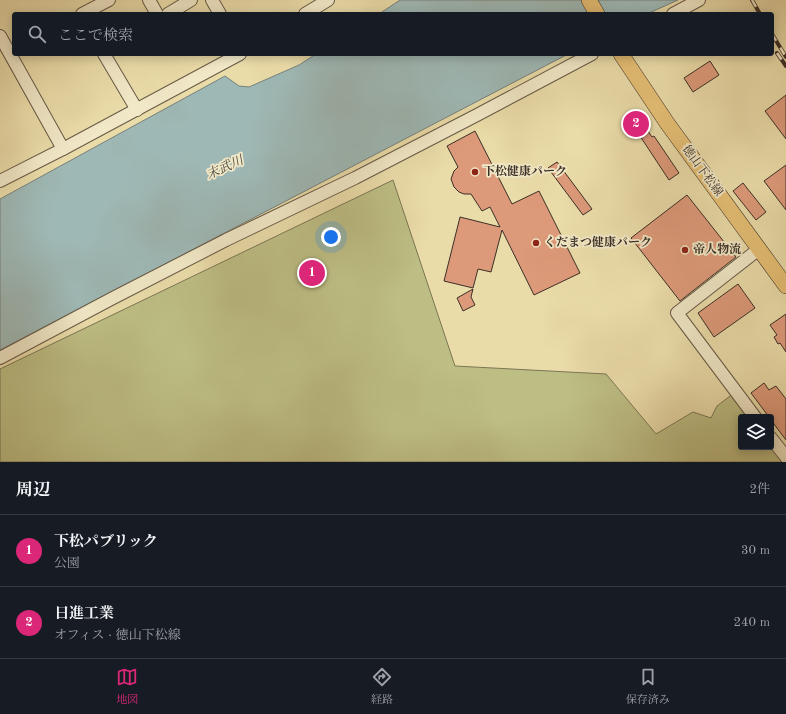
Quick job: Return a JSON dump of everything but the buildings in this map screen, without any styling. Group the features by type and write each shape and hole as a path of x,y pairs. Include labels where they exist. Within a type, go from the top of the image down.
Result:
{"main road":[{"path":"589,0 596,12"},
{"name":"徳山下松線","path":"622,56 667,123 786,286"}],"street":[{"path":"86,12 109,0"},
{"path":"149,0 155,12"},
{"path":"171,12 191,0"},
{"path":"212,0 219,12"},
{"path":"308,12 328,0"},
{"path":"676,12 699,0"},
{"path":"0,36 8,53 63,149"},
{"path":"105,56 137,110"},
{"path":"0,182 236,56"},
{"path":"0,358 112,298 226,240 341,185 588,56"},
{"path":"753,414 677,312 759,249"},
{"path":"774,442 786,457"}],"green space":[{"path":"393,180 455,366 606,374 656,434 693,412 711,418 717,406 734,393 750,414 738,414 738,450 774,450 785,462 0,462 0,369"}],"water":[{"path":"400,0 678,0 651,12 382,12"},
{"name":"末武川","path":"313,56 564,56 0,350 0,199 225,76 239,86 249,87 299,65"}],"railway":[{"path":"752,0 759,12"},
{"path":"774,37 786,57"},
{"path":"777,53 786,66"}],"place":[{"name":"日進工業","path":"636,124"},
{"name":"下松健康パーク","path":"475,172"},
{"name":"くだまつ健康パーク","path":"536,243"},
{"name":"帝人物流","path":"685,250"},
{"name":"下松パブリック","path":"312,273"}]}
